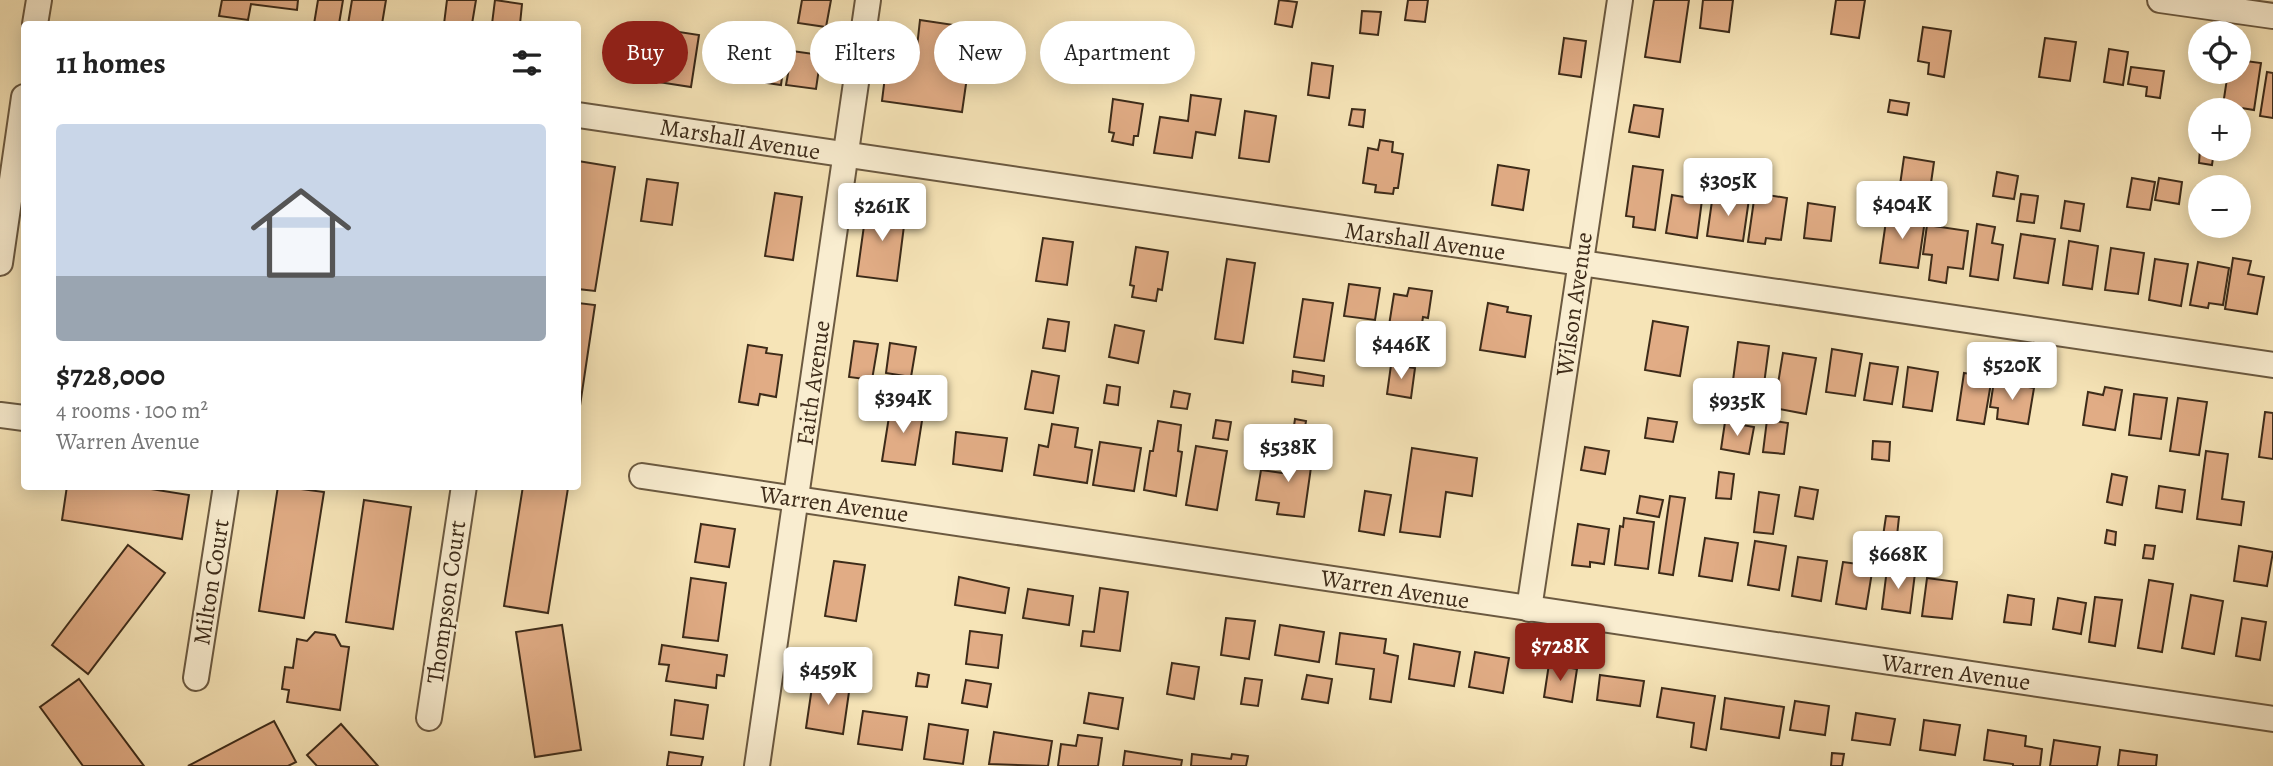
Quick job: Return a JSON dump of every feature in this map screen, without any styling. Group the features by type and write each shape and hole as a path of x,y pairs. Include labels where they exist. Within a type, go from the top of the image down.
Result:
{"street":[{"path":"36,21 39,0"},
{"name":"Faith Avenue","path":"757,766 868,0"},
{"name":"Wilson Avenue","path":"1529,609 1620,0"},
{"path":"2160,0 2273,16"},
{"path":"0,263 5,191 21,112"},
{"name":"Marshall Avenue","path":"581,115 2273,365"},
{"path":"0,415 21,418"},
{"name":"Warren Avenue","path":"642,476 2273,719"},
{"name":"Milton Court","path":"196,678 225,490"},
{"name":"Thompson Court","path":"429,718 463,490"}],"building":[{"path":"222,0 298,0 297,10 251,4 248,20 219,16"},
{"path":"318,0 343,0 340,21 314,21"},
{"path":"352,0 386,0 382,21 348,21"},
{"path":"447,0 476,0 472,21 444,21"},
{"path":"495,0 522,4 520,21 492,21"},
{"path":"802,0 831,0 827,21 810,21 810,25 798,23"},
{"path":"1279,0 1297,2 1292,27 1275,24"},
{"path":"1408,0 1428,0 1425,22 1405,20"},
{"path":"1654,0 1689,0 1680,62 1645,57"},
{"path":"1703,0 1733,0 1729,32 1700,28"},
{"path":"1836,0 1865,0 1859,38 1831,34"},
{"path":"1362,11 1381,12 1378,35 1360,33"},
{"path":"920,21 934,22 934,84 966,84 962,112 882,101 884,84 920,84"},
{"path":"1923,27 1951,31 1944,77 1928,74 1929,63 1918,61"},
{"path":"688,33 699,35 691,87 671,84 688,84"},
{"path":"1564,38 1586,41 1581,77 1559,74"},
{"path":"2045,38 2076,42 2070,81 2039,77"},
{"path":"2109,49 2128,52 2123,85 2104,82"},
{"path":"796,52 810,53 810,84 817,84 816,89 786,85 796,84"},
{"path":"2251,62 2261,63 2254,110 2251,110 2251,98 2224,98 2226,84 2251,84"},
{"path":"1312,63 1333,66 1329,98 1308,95"},
{"path":"2131,67 2164,71 2160,98 2146,96 2147,87 2128,84"},
{"path":"2267,72 2273,73 2273,118 2260,116"},
{"path":"1191,95 1221,99 1215,135 1196,132 1192,158 1154,153 1160,117 1188,121"},
{"path":"1113,99 1143,104 1138,136 1134,136 1133,145 1112,141 1114,133 1109,132"},
{"path":"1890,100 1909,103 1907,115 1888,112"},
{"path":"1634,105 1663,109 1659,137 1629,132"},
{"path":"1352,109 1365,110 1363,127 1349,125"},
{"path":"1245,111 1276,116 1269,162 1239,158"},
{"path":"1380,140 1393,142 1392,152 1403,154 1398,188 1394,188 1393,194 1375,192 1376,185 1363,183 1368,148 1378,150"},
{"path":"1904,157 1934,162 1930,190 1900,185"},
{"path":"581,161 615,167 595,291 581,289"},
{"path":"2199,161 2213,161 2212,165"},
{"path":"1498,165 1529,170 1523,210 1492,205"},
{"path":"1633,166 1663,170 1655,230 1633,227 1634,217 1626,216"},
{"path":"1997,172 2018,176 2014,199 1993,196"},
{"path":"2132,178 2155,182 2150,210 2127,207"},
{"path":"2159,178 2182,182 2179,204 2155,200"},
{"path":"647,179 678,183 672,225 641,221"},
{"path":"775,193 802,197 793,260 765,256"},
{"path":"1755,193 1787,198 1781,240 1766,238 1765,244 1748,242"},
{"path":"1713,194 1749,199 1743,241 1707,236"},
{"path":"2021,194 2038,196 2034,223 2017,221"},
{"path":"1672,195 1702,200 1697,238 1666,233"},
{"path":"2065,201 2084,204 2080,231 2061,228"},
{"path":"1808,203 1835,207 1831,241 1804,238"},
{"path":"867,204 906,210 897,281 857,276"},
{"path":"1887,214 1925,220 1918,268 1880,263"},
{"path":"1977,224 1995,227 1992,243 2003,245 1998,280 1970,276"},
{"path":"1927,225 1968,231 1963,269 1948,267 1946,283 1929,280 1932,255 1923,254"},
{"path":"2021,234 2055,239 2048,283 2014,278"},
{"path":"1043,238 1073,242 1067,285 1036,281"},
{"path":"2069,241 2098,246 2092,289 2063,285"},
{"path":"1136,247 1168,252 1162,290 1158,289 1156,301 1132,297 1134,286 1130,285"},
{"path":"2111,248 2144,253 2138,294 2105,290"},
{"path":"2233,258 2251,261 2248,274 2264,277 2257,314 2225,309"},
{"path":"1227,259 1255,263 1243,343 1215,339"},
{"path":"2155,259 2188,264 2181,306 2149,300"},
{"path":"2198,262 2229,268 2223,305 2209,303 2208,308 2190,305"},
{"path":"1349,284 1380,288 1375,320 1344,316"},
{"path":"1409,288 1432,291 1428,318 1423,317 1419,343 1387,338 1394,294 1407,296"},
{"path":"1303,299 1333,303 1324,361 1294,357"},
{"path":"581,303 595,305 581,399"},
{"path":"1488,303 1508,307 1507,312 1531,316 1525,357 1480,350"},
{"path":"1048,319 1069,322 1065,351 1043,348"},
{"path":"1653,321 1688,327 1680,376 1645,370"},
{"path":"1115,325 1144,331 1138,363 1109,357"},
{"path":"854,341 878,344 872,380 849,377"},
{"path":"1738,342 1769,346 1763,392 1732,388"},
{"path":"890,343 916,347 911,377 886,373"},
{"path":"748,345 767,348 766,353 782,355 776,397 760,394 758,405 739,402"},
{"path":"1832,349 1862,354 1855,396 1826,392"},
{"path":"1783,353 1816,358 1806,414 1774,408"},
{"path":"1870,363 1898,367 1892,404 1864,400"},
{"path":"1391,365 1415,368 1411,398 1387,394"},
{"path":"1908,367 1938,372 1932,411 1903,407"},
{"path":"1032,371 1059,376 1053,413 1025,409"},
{"path":"1293,371 1324,376 1323,386 1292,382"},
{"path":"1964,373 1992,377 1984,424 1957,420"},
{"path":"1994,381 2034,388 2028,424 1997,419 1998,408 1990,407"},
{"path":"1107,385 1120,387 1118,405 1104,403"},
{"path":"2105,387 2122,390 2115,430 2083,425 2088,392 2103,395"},
{"path":"1174,391 1190,394 1187,409 1171,407"},
{"path":"2134,394 2167,398 2161,439 2129,435"},
{"path":"2178,398 2207,402 2199,455 2170,451"},
{"path":"891,404 924,408 915,465 882,461"},
{"path":"2265,412 2273,413 2273,459 2259,457"},
{"path":"1648,418 1677,422 1673,442 1645,438"},
{"path":"1295,419 1306,421 1303,440 1292,439"},
{"path":"1216,420 1231,422 1228,440 1213,438"},
{"path":"1767,420 1788,423 1784,454 1763,452"},
{"path":"1158,421 1181,425 1178,451 1182,452 1176,496 1144,490"},
{"path":"1725,422 1754,427 1749,454 1721,449"},
{"path":"1052,424 1078,428 1075,447 1092,450 1087,483 1034,475 1039,445 1048,447"},
{"path":"956,432 1007,438 1002,471 953,464"},
{"path":"1873,441 1890,442 1889,461 1872,459"},
{"path":"1100,442 1141,448 1134,491 1093,485"},
{"path":"1196,446 1227,451 1217,510 1186,505"},
{"path":"1585,447 1609,451 1605,474 1581,470"},
{"path":"1412,448 1477,458 1472,496 1446,492 1440,537 1400,532"},
{"path":"1286,449 1313,453 1304,517 1277,514 1279,503 1256,500 1261,470 1283,473"},
{"path":"2206,451 2228,454 2222,499 2244,502 2241,525 2197,519"},
{"path":"1719,472 1734,474 1731,499 1716,498"},
{"path":"2112,474 2127,477 2122,505 2107,502"},
{"path":"2159,486 2185,490 2182,512 2156,508"},
{"path":"1800,487 1818,490 1813,519 1795,516"},
{"path":"66,490 157,490 189,495 182,539 62,520"},
{"path":"277,490 324,492 304,618 259,611"},
{"path":"522,490 568,490 548,613 504,606"},
{"path":"1365,491 1391,495 1384,535 1359,531"},
{"path":"1759,492 1779,495 1773,534 1754,532"},
{"path":"1640,496 1663,500 1659,517 1637,513"},
{"path":"1670,496 1685,498 1673,575 1659,573"},
{"path":"364,500 411,507 393,629 346,622"},
{"path":"1886,516 1899,517 1896,545 1882,543"},
{"path":"1624,518 1654,522 1648,569 1615,565 1620,526 1623,527"},
{"path":"701,524 735,529 729,567 695,562"},
{"path":"1578,524 1609,529 1604,564 1590,562 1590,567 1572,565"},
{"path":"2107,530 2116,532 2115,545 2105,543"},
{"path":"1705,538 1738,543 1732,581 1699,576"},
{"path":"1755,541 1786,546 1779,590 1748,585"},
{"path":"128,545 165,573 88,674 52,645"},
{"path":"2145,545 2155,546 2153,559 2143,558"},
{"path":"2239,546 2273,552 2267,586 2234,581"},
{"path":"1798,557 1827,561 1821,601 1792,596"},
{"path":"834,561 865,565 856,621 825,616"},
{"path":"1843,562 1873,566 1866,609 1836,604"},
{"path":"1887,569 1915,573 1910,613 1882,609"},
{"path":"959,577 1009,588 1005,613 955,605"},
{"path":"691,578 726,583 718,641 683,637"},
{"path":"1927,578 1957,582 1952,619 1922,616"},
{"path":"2149,580 2173,584 2162,652 2138,648"},
{"path":"1100,588 1128,592 1120,651 1081,646 1083,631 1094,632"},
{"path":"1028,589 1073,596 1069,625 1023,618"},
{"path":"2008,595 2034,599 2031,625 2004,622"},
{"path":"2191,595 2223,601 2214,654 2182,648"},
{"path":"2095,597 2122,600 2115,646 2089,642"},
{"path":"2058,598 2086,603 2081,634 2053,629"},
{"path":"1226,618 1255,621 1249,659 1221,655"},
{"path":"2242,618 2266,622 2260,660 2236,656"},
{"path":"562,625 581,750 535,757 516,632"},
{"path":"1280,625 1324,632 1319,662 1275,655"},
{"path":"970,631 1002,635 998,668 966,664"},
{"path":"315,632 335,635 341,646 349,647 340,710 287,702 289,690 282,689 285,667 293,668 297,639 307,641"},
{"path":"1340,633 1386,639 1384,653 1398,656 1391,702 1370,699 1374,669 1336,664"},
{"path":"1414,644 1460,652 1454,686 1409,679"},
{"path":"662,645 727,655 724,676 717,675 716,688 666,681 669,665 659,664"},
{"path":"1475,652 1509,658 1503,693 1469,687"},
{"path":"1172,663 1199,667 1194,699 1167,694"},
{"path":"1549,664 1577,669 1572,702 1544,697"},
{"path":"918,673 929,675 927,687 916,686"},
{"path":"1307,675 1332,679 1328,703 1302,699"},
{"path":"1600,675 1644,681 1640,706 1597,700"},
{"path":"1245,678 1262,680 1258,706 1241,704"},
{"path":"79,679 144,766 83,766 40,707"},
{"path":"813,680 850,685 843,734 806,728"},
{"path":"966,680 991,684 987,707 962,703"},
{"path":"1662,688 1715,696 1706,750 1691,747 1694,723 1657,717"},
{"path":"1089,693 1123,698 1118,729 1084,723"},
{"path":"1725,698 1784,707 1779,738 1721,729"},
{"path":"675,700 708,705 703,739 671,735"},
{"path":"1795,701 1829,706 1825,735 1790,730"},
{"path":"863,711 907,717 902,750 858,744"},
{"path":"1856,713 1895,719 1890,745 1852,740"},
{"path":"1924,720 1960,725 1955,755 1920,750"},
{"path":"274,721 296,762 288,766 188,766"},
{"path":"341,724 378,766 317,766 307,755"},
{"path":"929,724 968,730 963,764 924,759"},
{"path":"1988,730 2026,736 2025,746 2042,749 2040,766 2013,766 1984,760"},
{"path":"994,732 1052,741 1048,766 989,764"},
{"path":"1078,735 1102,738 1098,766 1058,766 1061,744 1076,746"},
{"path":"2054,740 2100,747 2097,766 2050,766"},
{"path":"2120,750 2157,755 2156,766 2118,766"},
{"path":"1125,751 1182,760 1181,766 1123,766"},
{"path":"669,752 703,757 701,766 667,766"},
{"path":"1832,753 1844,754 1842,766 1831,766"},
{"path":"1192,754 1231,759 1232,754 1248,756 1246,766 1191,766"}]}
